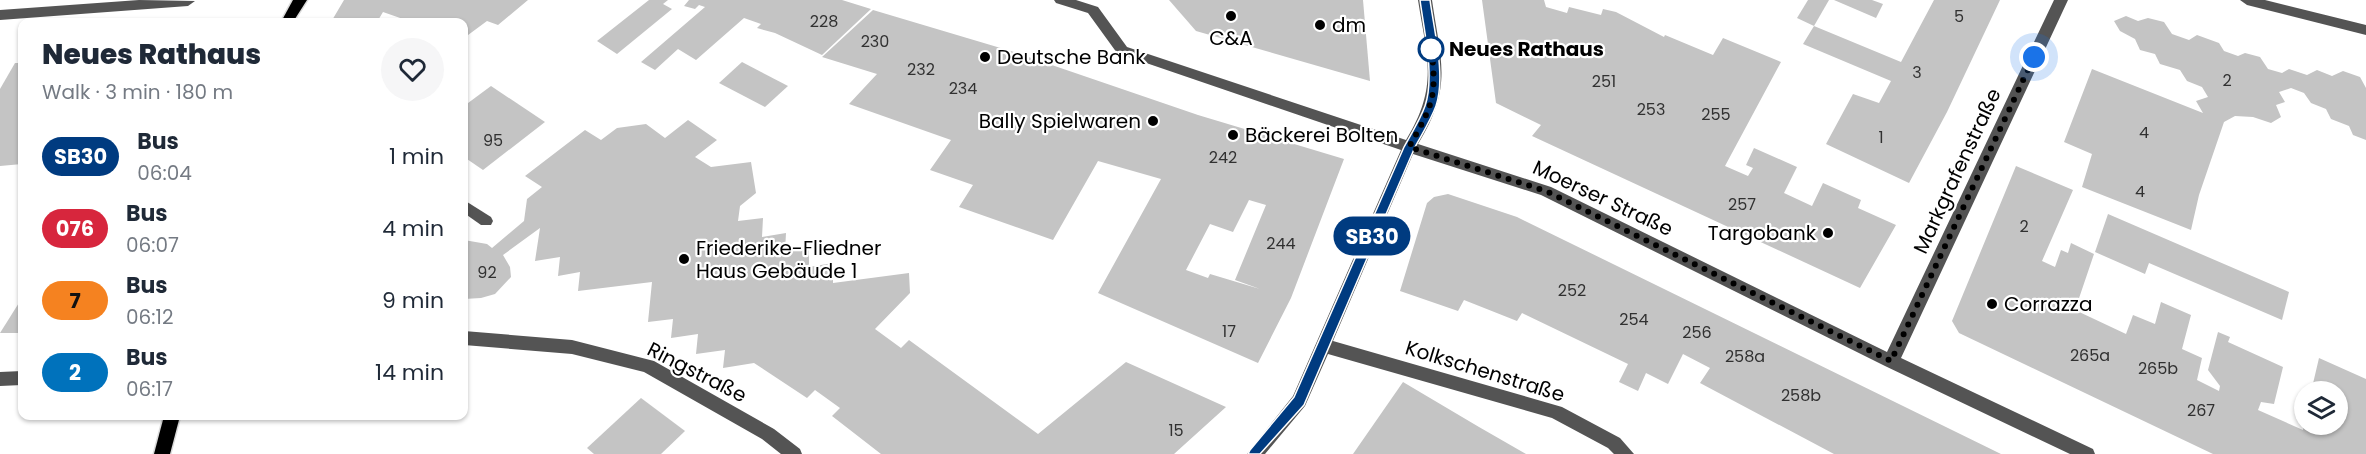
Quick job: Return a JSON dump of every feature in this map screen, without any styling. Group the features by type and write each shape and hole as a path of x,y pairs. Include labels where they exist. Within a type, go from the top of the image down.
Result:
{"main road":[{"path":"289,18 300,0"},
{"path":"162,454 171,420"}],"street":[{"name":"Moerser Straße","path":"1061,0 1093,10 1122,50 1546,191 1891,361 2087,454"},
{"path":"1255,454 1299,401 1325,346 1409,147 1428,114 1434,94 1434,74 1425,0"},
{"name":"Markgrafenstraße","path":"1891,361 2061,0"},
{"path":"2247,0 2366,30"},
{"path":"0,15 188,1"},
{"path":"468,209 486,221"},
{"name":"Ringstraße","path":"468,339 572,347 648,366 768,434 794,454"},
{"name":"Kolkschenstraße","path":"1325,346 1556,412 1614,443 1626,454"},
{"path":"0,379 18,378"}],"building":[{"path":"344,0 528,0 498,25 487,21 468,35 468,18 400,18 383,12 379,18 333,18"},
{"path":"649,0 668,0 663,4 672,9 617,54 597,41"},
{"path":"689,0 842,0 871,9 822,55 775,33 757,28 761,24 744,18 696,60 678,49 655,70 641,62 705,7 699,5 695,9 684,6"},
{"name":"dm","path":"1169,0 1363,0 1370,81 1196,31"},
{"path":"1482,0 1544,0 1546,7 1567,13 1569,7 1601,15 1603,9 1616,12 1664,37 1665,35 1713,55 1723,38 1781,62 1725,166 1748,176 1753,168 1746,165 1754,148 1797,167 1784,193 1812,206 1823,183 1861,200 1858,208 1896,225 1860,288 1532,136 1541,125 1496,103"},
{"path":"1808,0 1829,0 1814,26 1797,18"},
{"path":"1834,0 1872,0 1883,4 1876,18"},
{"path":"1934,0 2000,0 1947,112 1909,183 1826,144 1853,94 1879,103 1891,81 1803,44 1814,26 1901,62"},
{"path":"873,10 1014,52 1198,115 1344,159 1291,298 1258,363 1098,293 1161,179 1098,161 1053,240 959,207 973,185 930,170 951,140 849,104 877,74 822,57","holes":["1249,200 1266,205 1235,280 1260,289 1210,274 1208,278 1186,270 1210,224 1233,232"]},
{"path":"2126,16 2138,21 2148,18 2164,22 2172,34 2189,40 2197,35 2219,43 2224,51 2238,56 2245,53 2260,57 2268,69 2282,73 2289,69 2307,75 2317,70 2332,76 2343,71 2360,77 2366,88 2366,140 2353,135 2349,126 2331,119 2326,109 2311,103 2304,93 2291,88 2279,92 2285,102 2276,105 2281,117 2271,123 2253,117 2235,116 2224,122 2199,195 2191,230 2082,187 2092,154 2064,142 2092,69 2203,113 2196,101 2208,97 2202,87 2187,81 2180,70 2160,64 2155,54 2140,50 2135,39 2120,31 2114,21"},
{"path":"742,62 788,86 765,107 719,83"},
{"path":"15,63 18,63 18,164 0,166 0,89"},
{"path":"491,86 545,122 483,170 468,160 468,103"},
{"name":"Friederike-Fliedner Haus Gebäude 1","path":"688,120 717,140 695,157 711,167 751,162 756,193 740,206 738,221 763,218 762,237 786,233 785,251 809,249 809,267 833,263 833,283 909,273 910,293 875,329 901,348 909,340 1038,434 1126,362 1226,407 1174,454 881,454 832,416 840,408 815,390 807,398 754,363 723,368 725,350 696,354 698,334 671,338 673,319 648,322 652,282 578,291 580,272 558,276 560,257 535,261 540,228 503,255 510,267 511,277 495,294 468,299 468,241 487,244 492,248 524,221 527,199 542,187 525,176 585,130 601,140 617,128 646,124 665,138"},
{"path":"2016,166 2073,190 2042,261 2055,267 2061,250 2068,253 2071,243 2094,254 2075,310 2126,334 2133,315 2155,324 2161,302 2191,315 2182,349 2202,358 2197,380 2219,391 2220,386 2208,370 2218,332 2230,337 2228,342 2283,367 2274,404 2261,402 2258,410 2294,426 2294,435 2348,435 2348,381 2314,381 2319,358 2366,379 2366,454 2213,454 1959,333 1952,321"},
{"path":"1448,194 1517,217 2001,454 1834,454 1700,383 1710,368 1683,354 1668,384 1646,373 1638,391 1619,382 1628,364 1522,313 1517,321 1464,300 1458,311 1400,291 1427,203 1434,197"},
{"path":"2108,214 2289,292 2282,320 2149,263 2145,274 2095,252"},
{"path":"18,304 18,333 0,333"},
{"path":"1403,382 1479,427 1526,454 1353,454"},
{"path":"641,398 685,431 661,454 594,454 587,448"}],"bus line":[{"name":"SB30","path":"1255,454 1299,401 1325,346 1409,147 1428,114 1434,94 1434,74 1425,0"}],"place":[{"name":"C&A","path":"1231,16"},
{"name":"dm","path":"1320,25"},
{"name":"Neues Rathaus","path":"1431,49"},
{"name":"Deutsche Bank","path":"985,57"},
{"name":"Bally Spielwaren","path":"1153,121"},
{"name":"Bäckerei Bolten","path":"1233,135"},
{"name":"Targobank","path":"1828,233"},
{"name":"Friederike-Fliedner Haus Gebäude 1","path":"684,259"},
{"name":"Corrazza","path":"1992,304"}],"route":[{"path":"1431,49 1431,45 1434,94 1428,114 1409,147 1546,191 1891,361 2034,57"}]}
